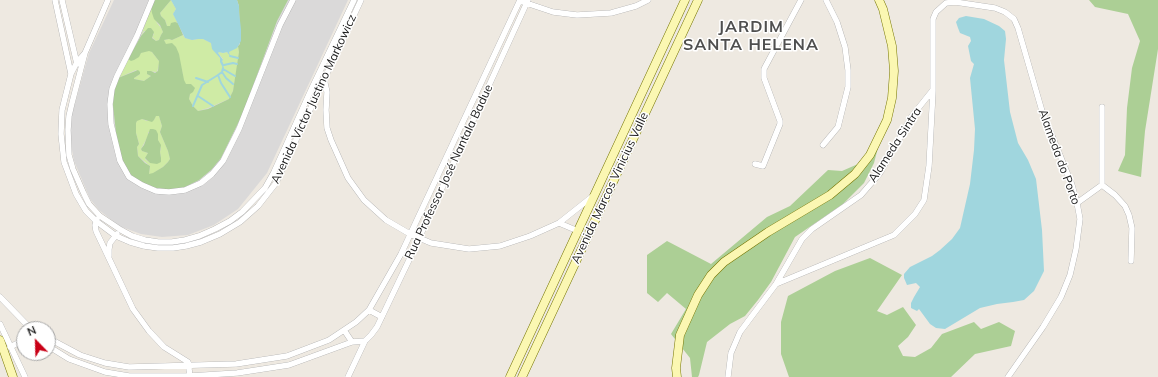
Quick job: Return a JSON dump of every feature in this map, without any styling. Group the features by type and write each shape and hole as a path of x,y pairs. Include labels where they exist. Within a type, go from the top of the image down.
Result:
{"street":[{"path":"54,0 71,74 76,86"},
{"path":"62,0 80,72"},
{"path":"71,74 77,62 85,53 108,0"},
{"path":"152,0 112,89 110,104 111,124 120,161 129,177 156,191 169,192 185,190 201,183 212,174 223,160 239,129 280,25 293,0"},
{"name":"Avenida Victor Justino Markowicz","path":"85,53 69,116 68,136 69,155 73,169 91,207 100,216 132,236 158,242 186,240 215,230 230,221 242,212 265,188 274,172 354,0"},
{"name":"Avenida Victor Justino Markowicz","path":"71,74 62,110 62,150 64,162 76,194 86,211 96,221 116,236 144,246 158,248 186,246 220,234 240,222 258,206 276,183 361,0"},
{"path":"519,0 553,12 577,15 611,13 636,6 648,0"},
{"name":"Rua Professor José Nantala Badue","path":"56,342 80,355 105,363 129,367 236,364 287,356 329,340 356,322 369,310 401,254 519,0"},
{"name":"Avenida Marcos Vinicius Valle","path":"510,377 684,0"},
{"name":"Avenida Marcos Vinicius Valle","path":"522,377 698,0"},
{"path":"755,164 763,166 780,124 780,120 764,78 764,69 801,0"},
{"path":"823,145 838,127 848,87 848,70 845,47 837,22 826,0"},
{"path":"677,377 676,368 680,335 698,295 711,275 730,257 768,232 830,195 855,174 870,155 887,120 892,98 894,71 892,46 883,9 879,0"},
{"name":"Rua Professor José Nantala Badue","path":"348,377 365,341 377,327 527,2"},
{"path":"728,377 731,353 740,332 776,284 894,235 916,214 924,200 928,173 932,91 933,19 936,12 946,2"},
{"name":"Alameda do Porto","path":"946,2 968,2 995,8 1014,18 1042,111 1072,185 1080,219 1076,250 1070,275 1061,296 1043,327 1008,377"},
{"path":"317,77 324,80 326,86 327,128 348,178 364,200 386,220 419,238 431,243 469,249 500,246 530,236 559,223 595,195"},
{"name":"Alameda Sintra","path":"776,284 802,239 812,229 861,195 880,173 912,116 932,91"},
{"path":"1102,107 1102,185 1120,201 1129,215 1132,228 1131,261"},
{"path":"1077,203 1102,185"},
{"path":"100,216 96,221 96,231 133,309 149,331 164,347 188,362 190,376"},
{"path":"559,223 578,231"},
{"path":"111,262 109,245 121,230"},
{"path":"0,297 22,321"},
{"path":"369,310 382,316"},
{"path":"0,324 25,377"},
{"path":"344,330 352,342"},
{"path":"0,340 14,377"},
{"path":"56,351 69,359 105,372 129,376 190,376 237,373 289,365 352,342 365,341"},
{"path":"10,347 16,344"}],"shaded area":[{"path":"114,0 348,0 267,173 238,209 214,225 188,235 162,237 141,234 119,226 99,210 90,199 74,161 70,132 72,114 89,53"}],"green space":[{"path":"154,0 171,0 160,13 161,16 165,20 167,26 170,26 171,23 178,23 183,35 172,40 164,40 166,44 172,43 176,47 179,54 184,80 186,84 191,84 195,88 190,94 189,99 198,111 208,109 229,99 233,91 239,52 238,46 240,44 239,6 237,0 288,0 277,21 243,113 221,158 211,170 199,180 183,188 168,190 156,188 143,183 130,175 121,160 116,133 113,105 114,91 118,78 138,70 140,74 134,79 144,81 151,76 147,74 147,71 155,73 158,71 159,61 152,52 149,51 141,53 139,57 131,61 128,59 141,36 148,28 151,28 154,32 152,38 156,41 159,40 163,32 160,25 154,19 151,7","holes":["156,116 159,116 162,126 160,132 170,159 163,167 149,174 150,166 138,156 137,147 139,144 136,133 136,123 142,119 152,122"]},
{"path":"171,0 176,9 173,14 178,23 175,22 170,26 167,26 160,13"},
{"path":"1089,0 1158,0 1158,49 1145,131 1141,177 1118,171 1125,155 1127,108 1132,68 1140,41 1128,14 1095,7"},
{"path":"151,7 157,23 163,32 159,40 156,41 152,37 154,34 144,31 141,36"},
{"path":"183,35 185,38 192,40 203,39 211,43 213,49 224,65 222,61 223,59 218,53 219,51 222,53 227,52 230,56 228,53 229,51 238,46 239,52 237,68 233,91 229,99 198,111 193,106 189,99 190,93 183,80 182,70 164,40 172,40"},
{"path":"149,50 159,61 157,72 147,71 147,74 151,76 144,81 134,79 140,74 136,70 118,78 128,59"},
{"path":"156,115 159,116 162,126 160,132 170,159 163,167 152,174 149,174 150,166 138,156 137,147 139,144 136,133 136,123 137,120 142,119 147,121 154,120","holes":["148,132 158,134 158,140 161,148 161,158 150,163 145,159 148,153 142,151 141,149 148,136"]},
{"path":"150,129 156,130 158,140 161,145 161,162 157,164 150,163 145,158 148,153 142,151 141,149"},
{"path":"881,136 874,163 864,183 843,204 795,237 771,282 745,316 730,324 707,342 699,375 698,377 692,377 690,358 671,334 686,309 667,293 658,302 647,293 647,255 667,241 711,264 767,217 790,206 828,170 842,171 858,164"},
{"path":"870,258 902,275 877,311 887,315 903,307 916,325 908,337 898,346 903,356 915,357 931,348 942,334 974,322 981,329 999,322 1015,331 1011,346 975,354 951,377 789,377 781,354 781,322 788,296 835,271"}],"water":[{"path":"171,0 237,0 239,6 241,41 237,48 229,52 230,56 227,52 218,53 223,60 223,68 220,58 212,49 211,43 203,39 192,40 185,38 173,14 176,9"},
{"path":"966,16 984,19 999,26 1005,31 1006,39 1004,60 1010,112 1018,143 1028,160 1036,179 1042,230 1044,271 1034,291 1024,300 980,308 945,329 936,328 930,324 919,309 917,311 911,308 911,303 920,287 916,283 907,285 904,274 910,267 932,256 940,250 952,239 960,228 970,184 975,129 970,78 974,64 971,61 968,46 971,41 970,37 960,33 956,22 959,18"}],"waterway":[{"path":"230,56 238,58"},
{"path":"224,65 233,63 237,64"},
{"path":"193,106 202,85 222,72 223,68"},
{"path":"223,69 235,76"},
{"path":"222,72 233,84"},
{"path":"218,75 230,97"},
{"path":"196,78 208,82"},
{"path":"198,96 213,106"}],"district":[{"name":"JARDIM SANTA HELENA","path":"751,36"}]}
